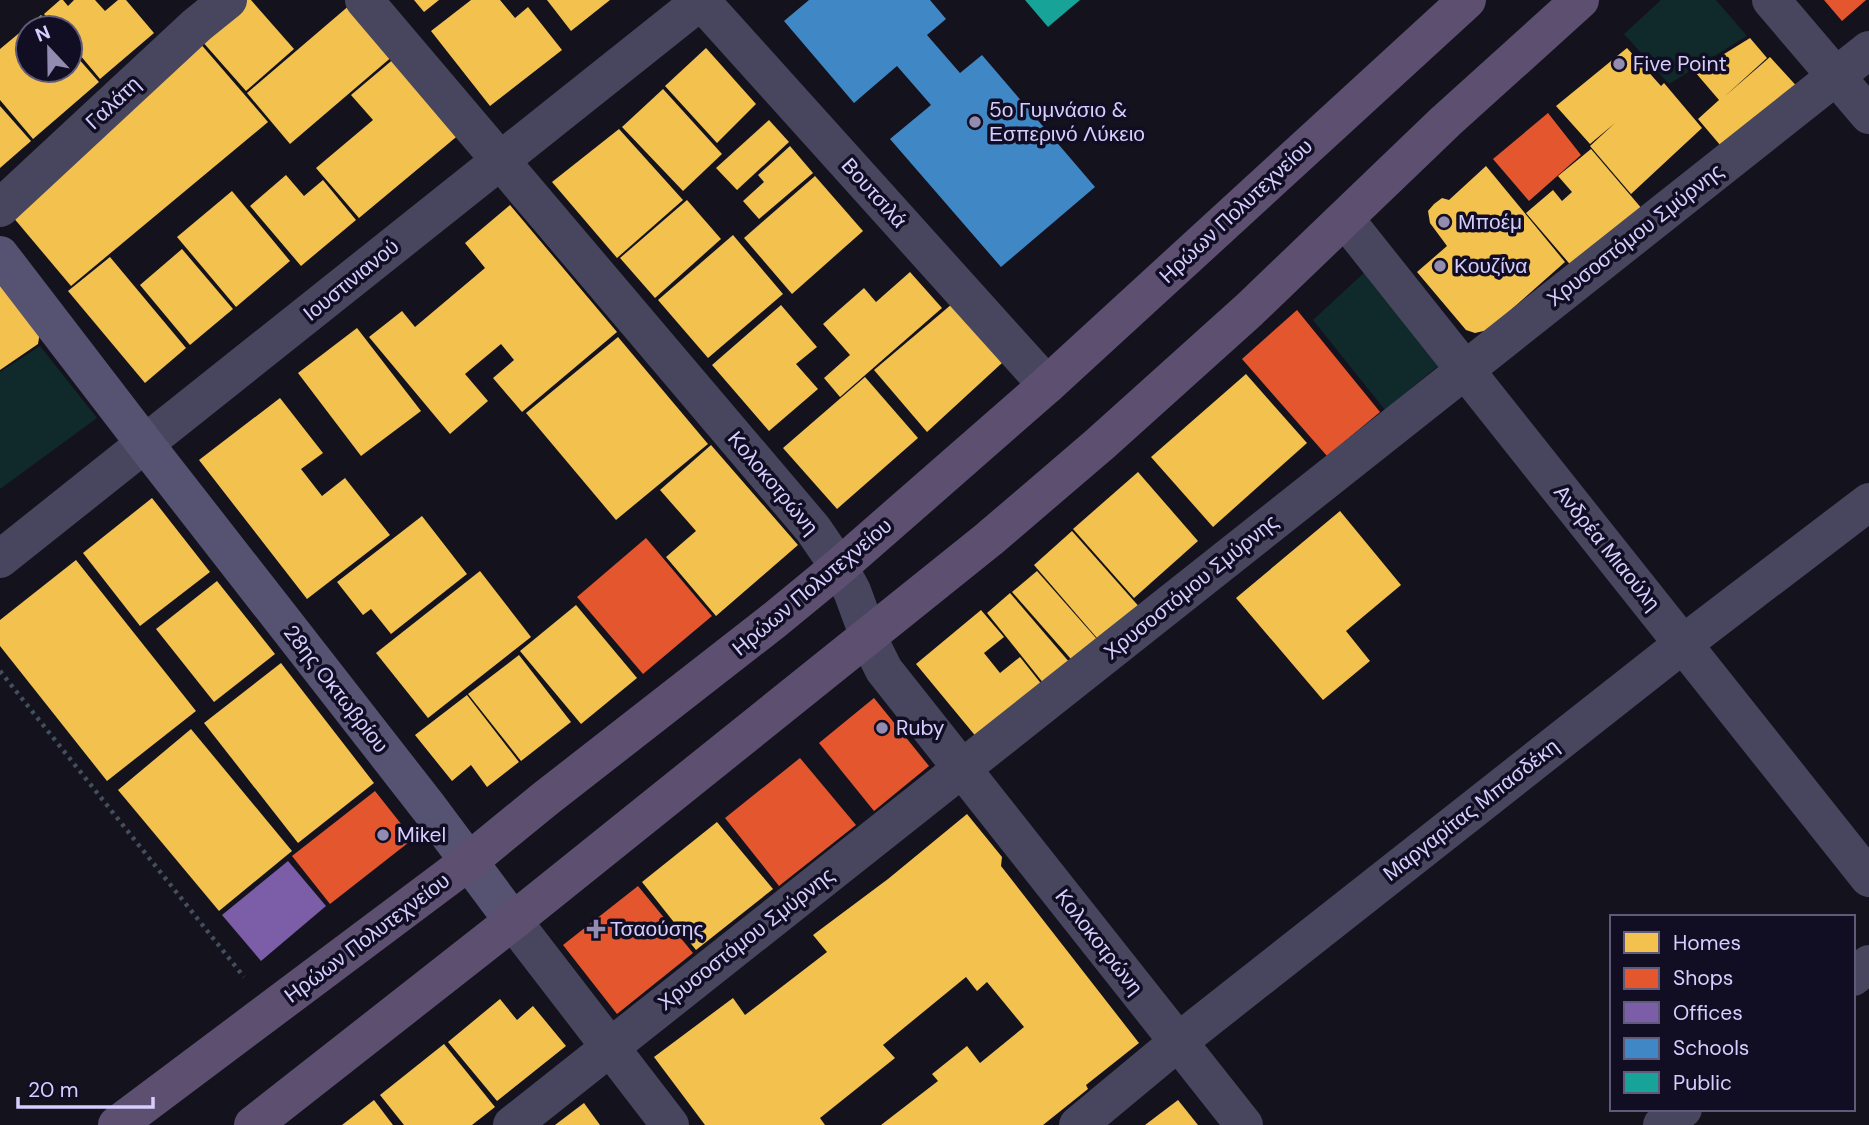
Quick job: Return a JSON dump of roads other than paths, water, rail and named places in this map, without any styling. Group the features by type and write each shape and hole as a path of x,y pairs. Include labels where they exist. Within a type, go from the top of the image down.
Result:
{"main road":[{"name":"Ηρώων Πολυτεχνείου","path":"117,1125 468,862 839,567 1047,385 1467,0"},
{"path":"253,1125 513,921 989,539 1249,310 1446,121 1580,0"},
{"name":"28ης Οκτωβρίου","path":"0,255 429,808 513,921"}],"street":[{"name":"Γαλάτη","path":"0,208 197,25 228,0"},
{"name":"Κολοκοτρώνη","path":"365,0 813,528 839,567 859,605 868,637 884,670 1244,1125"},
{"path":"1770,0 1869,115"},
{"name":"Ιουστινιανού","path":"0,559 702,1"},
{"name":"Βουτσιλά","path":"702,1 1047,385"},
{"name":"Χρυσοστόμου Σμύρνης","path":"512,1125 1869,50"},
{"name":"Ανδρέα Μιαούλη","path":"1345,219 1869,878"},
{"name":"Μαργαρίτας Μπασδέκη","path":"1078,1125 1178,1042 1683,643 1869,502"},
{"name":"28ης Οκτωβρίου","path":"513,921 670,1125"},
{"path":"1662,1125 1680,1111"}],"place":[{"name":"Five Point","path":"1619,64"},
{"name":"5ο Γυμνάσιο & Εσπερινό Λύκειο","path":"975,122"},
{"name":"Μποέμ","path":"1444,222"},
{"name":"Κουζίνα","path":"1440,266"},
{"name":"Ruby","path":"882,728"},
{"name":"Mikel","path":"383,835"},
{"name":"Τσαούσης","path":"596,929"}]}
